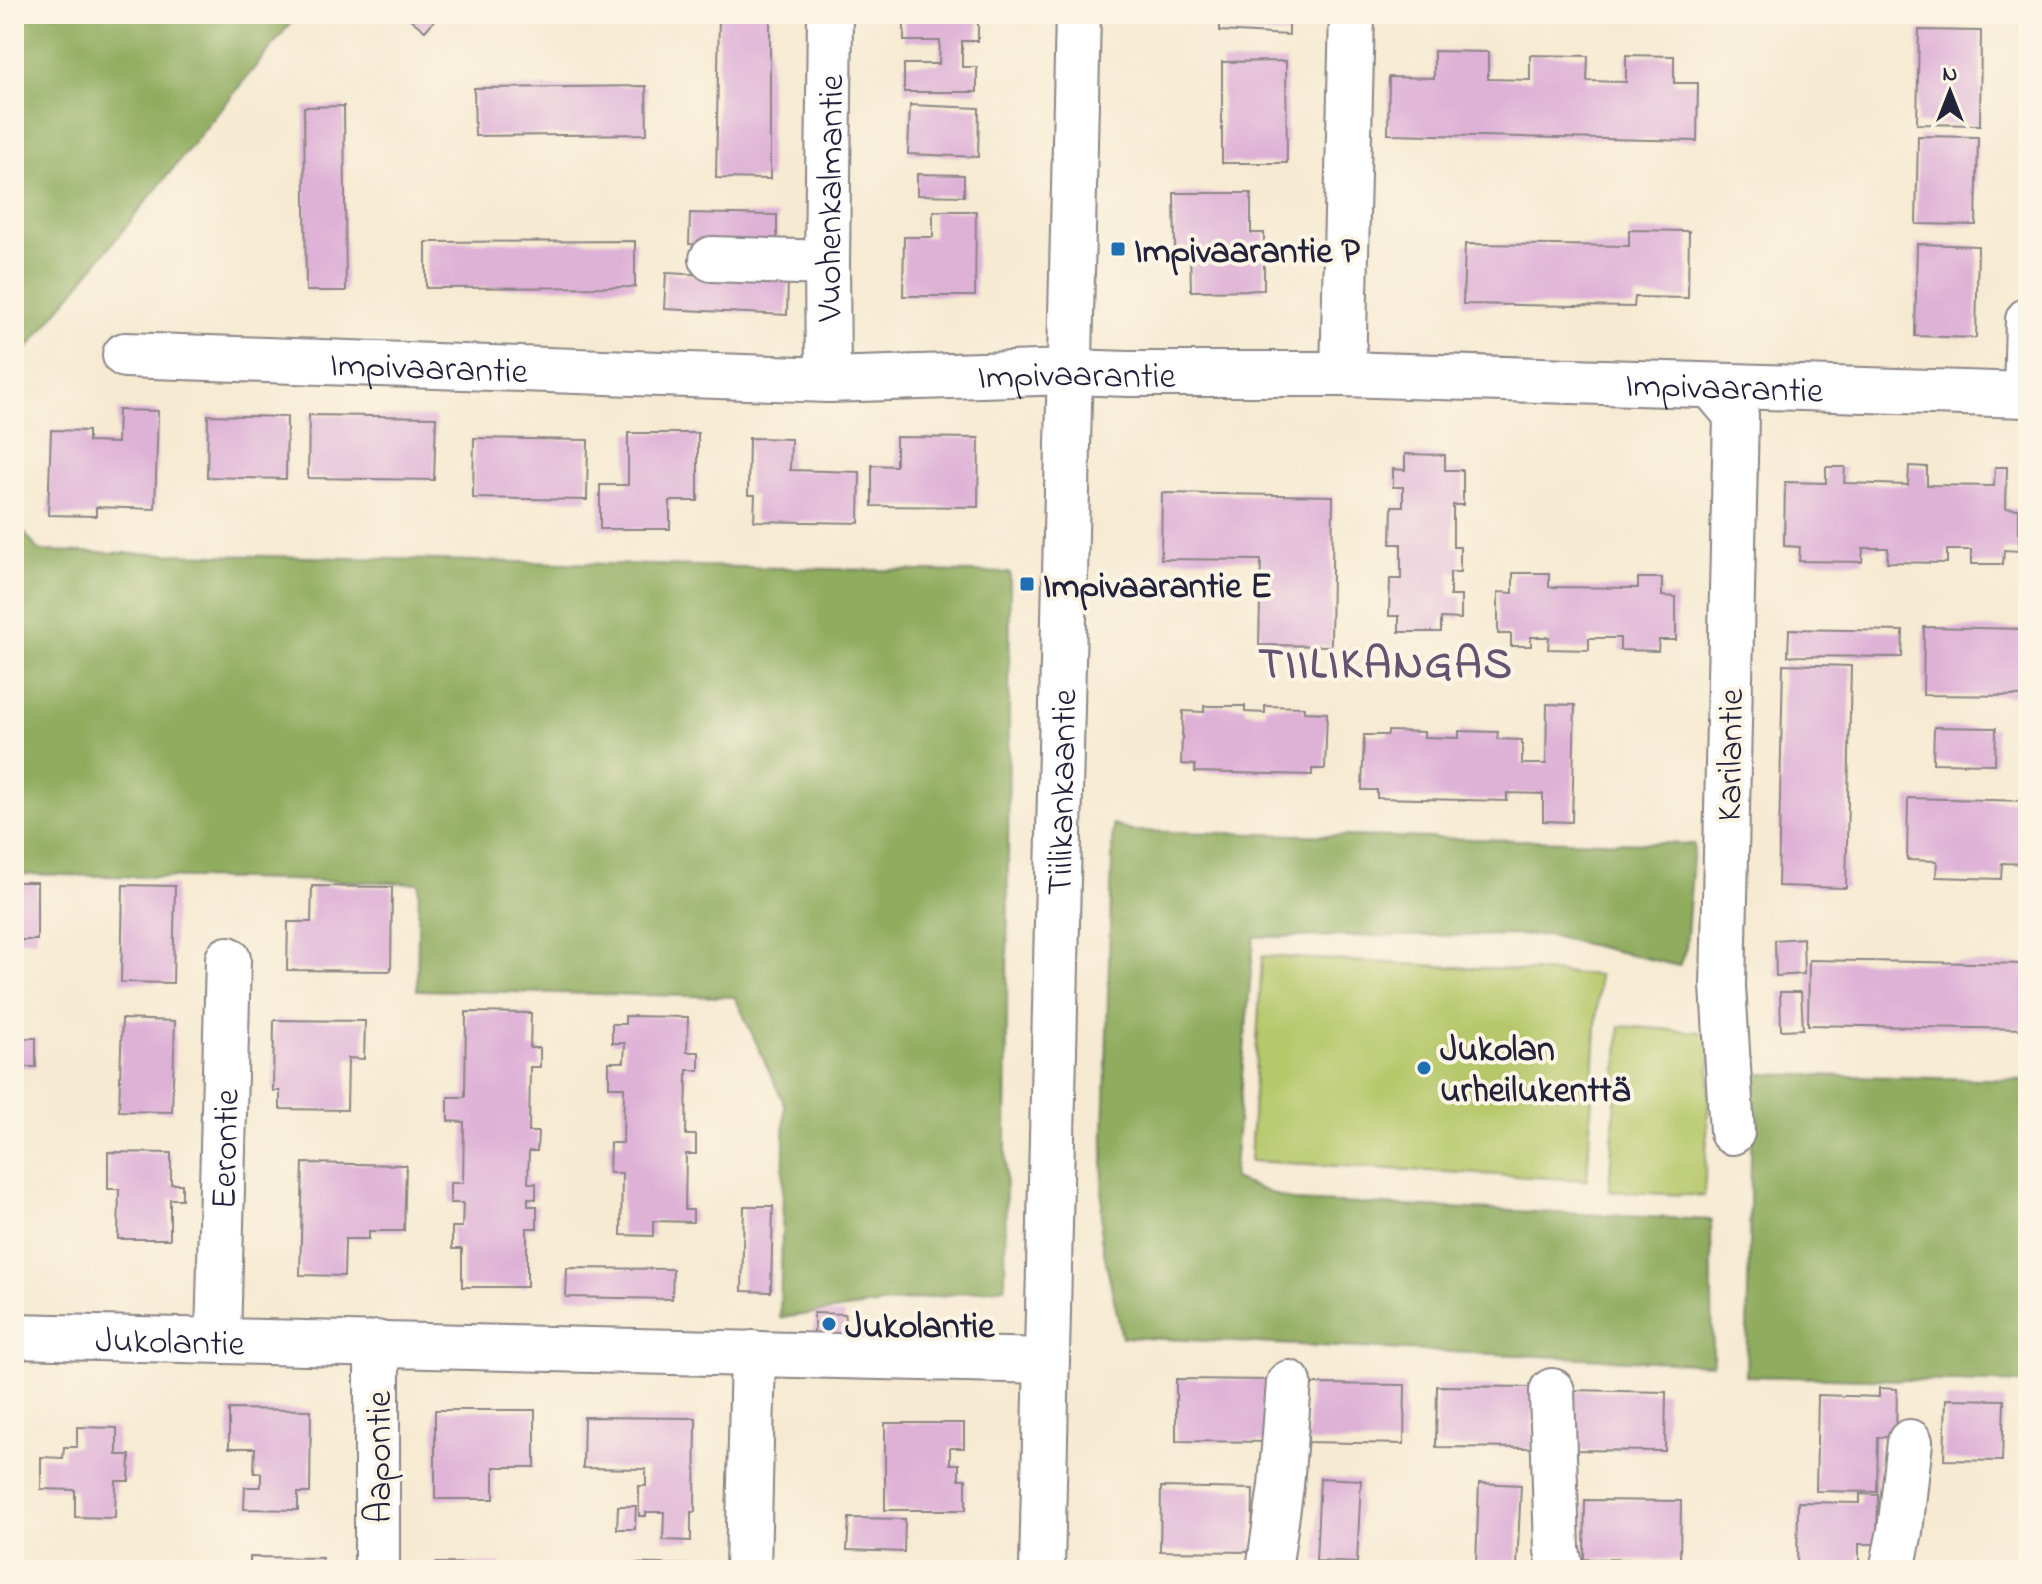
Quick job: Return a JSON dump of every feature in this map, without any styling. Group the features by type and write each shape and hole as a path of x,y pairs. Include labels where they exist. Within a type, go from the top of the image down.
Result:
{"street":[{"name":"Vuohenkalmantie","path":"828,380 830,14"},
{"name":"Tiilikankaantie","path":"1042,1570 1078,14"},
{"path":"1343,374 1352,14"},
{"path":"712,259 827,263"},
{"path":"2027,395 2028,320"},
{"name":"Impivaarantie","path":"125,355 828,380 1070,372 1343,374 2027,395"},
{"name":"Karilantie","path":"1712,386 1736,415 1723,986 1732,1132"},
{"name":"Eerontie","path":"218,1339 228,959"},
{"name":"Jukolantie","path":"14,1336 1047,1361"},
{"name":"Aapontie","path":"377,1343 377,1570"},
{"path":"748,1570 753,1353"},
{"path":"1269,1570 1281,1486 1289,1383"},
{"path":"1552,1391 1557,1550 1561,1570"},
{"path":"1892,1570 1900,1531 1910,1442"}],"green space":[{"path":"14,14 298,14 14,365"},
{"path":"14,519 39,551 1010,573 1005,1287 780,1318 785,1105 735,997 417,990 419,883 14,874"},
{"path":"1113,824 1131,831 1694,844 1686,948 1679,966 1547,935 1254,937 1233,1179 1293,1201 1711,1220 1713,1364 1122,1337 1101,1238"},
{"name":"Jukolan urheilukenttä","path":"1262,956 1599,975 1587,1180 1250,1161"},
{"path":"1620,1026 1712,1033 1704,1196 1609,1191"},
{"path":"1753,1074 2028,1080 2028,1383 1746,1376"}],"building":[{"path":"404,14 440,14 425,31"},
{"path":"719,14 770,14 770,179 716,178"},
{"path":"904,14 978,14 978,41 962,41 962,67 977,67 977,92 904,92 904,64 939,64 940,41 904,41"},
{"path":"1220,14 1289,14 1289,35 1220,31"},
{"path":"1919,30 1981,31 1980,125 1917,124"},
{"path":"1434,51 1488,52 1488,79 1530,80 1530,55 1588,56 1587,81 1626,82 1626,55 1674,56 1674,83 1698,83 1697,141 1388,134 1389,77 1434,78"},
{"path":"1286,61 1287,163 1222,163 1222,62"},
{"path":"646,86 647,134 475,136 474,88"},
{"path":"910,105 979,108 978,157 908,154"},
{"path":"344,106 346,291 306,291 304,107"},
{"path":"1918,136 1978,137 1976,225 1916,224"},
{"path":"917,174 964,175 964,196 917,195"},
{"path":"1174,193 1251,193 1251,233 1264,233 1264,290 1191,291 1190,249 1175,249"},
{"path":"933,211 976,211 975,296 903,296 904,237 933,237"},
{"path":"690,213 777,215 777,247 689,244"},
{"path":"1629,230 1689,231 1688,298 1635,297 1634,307 1463,304 1465,244 1629,246"},
{"path":"635,241 635,287 426,288 426,242"},
{"path":"1917,244 1978,246 1976,338 1915,336"},
{"path":"666,273 788,279 787,315 664,309"},
{"path":"118,410 158,411 155,509 96,507 96,516 48,515 51,430 88,431 88,442 117,443"},
{"path":"208,415 287,417 286,479 207,477"},
{"path":"309,415 436,417 434,480 308,478"},
{"path":"628,433 698,433 698,501 670,501 670,529 600,529 600,485 628,485"},
{"path":"896,437 979,438 978,507 872,506 872,465 896,466"},
{"path":"474,438 588,440 587,500 473,498"},
{"path":"749,438 791,439 790,470 860,472 859,523 754,521 755,495 748,495"},
{"path":"1405,454 1445,455 1445,470 1463,470 1463,505 1453,505 1453,547 1460,547 1460,572 1450,572 1450,596 1461,596 1461,619 1441,618 1441,632 1399,632 1399,616 1389,616 1390,579 1401,579 1401,544 1391,544 1392,506 1403,506 1403,487 1393,487 1393,469 1405,470"},
{"path":"1909,466 1927,467 1927,485 1994,486 1995,467 2007,467 2006,508 2019,509 2019,551 2004,550 2003,564 1971,564 1971,550 1947,550 1947,563 1887,562 1888,548 1863,548 1862,562 1799,561 1800,547 1784,546 1785,482 1826,483 1826,467 1845,467 1844,483 1908,485"},
{"path":"1162,493 1333,496 1331,646 1259,645 1261,560 1161,559"},
{"path":"1513,573 1549,573 1549,587 1638,588 1638,578 1662,578 1662,596 1676,597 1676,640 1659,640 1658,651 1620,650 1620,638 1589,638 1589,650 1548,649 1549,637 1531,637 1531,646 1511,646 1511,634 1498,634 1498,592 1513,593"},
{"path":"1924,627 2028,629 2028,696 1923,695"},
{"path":"1789,629 1903,631 1902,657 1788,656"},
{"path":"1783,664 1851,666 1846,888 1778,886"},
{"path":"1547,704 1575,705 1572,822 1543,821 1543,794 1507,793 1507,801 1377,798 1377,790 1362,790 1364,735 1388,735 1388,731 1424,732 1424,737 1459,738 1459,731 1498,732 1497,739 1522,740 1522,764 1546,764"},
{"path":"1204,706 1245,706 1245,712 1265,713 1265,706 1304,707 1304,712 1327,713 1325,769 1312,769 1312,775 1195,772 1195,765 1181,764 1183,711 1204,712"},
{"path":"1934,727 1996,728 1995,764 1933,763"},
{"path":"1908,798 2028,801 2028,864 2002,863 2001,879 1936,877 1937,861 1907,860"},
{"path":"14,882 37,882 37,940 14,940"},
{"path":"123,885 175,886 173,983 121,982"},
{"path":"312,886 392,887 391,971 287,970 288,922 311,922"},
{"path":"1803,938 1804,974 1776,976 1775,940"},
{"path":"1809,960 2028,964 2028,1029 1808,1025"},
{"path":"1780,992 1801,992 1803,1029 1781,1030"},
{"path":"466,1012 531,1013 530,1048 540,1048 540,1067 530,1067 529,1132 538,1132 537,1151 529,1151 528,1183 536,1183 536,1199 528,1198 528,1206 537,1206 537,1228 527,1228 527,1287 462,1287 462,1249 452,1249 452,1227 462,1227 463,1203 450,1203 450,1183 463,1183 464,1122 448,1121 448,1097 465,1097"},
{"path":"625,1016 688,1017 687,1052 699,1052 699,1070 687,1070 686,1135 696,1135 696,1154 686,1154 685,1210 693,1210 693,1222 653,1221 653,1236 621,1235 622,1173 609,1173 610,1143 623,1143 624,1087 609,1087 609,1062 624,1062 625,1043 612,1043 612,1024 625,1024"},
{"path":"122,1019 175,1021 172,1112 119,1111"},
{"path":"274,1020 365,1021 364,1059 348,1058 347,1110 280,1109 280,1091 273,1091"},
{"path":"14,1038 36,1038 36,1067 14,1067"},
{"path":"108,1152 171,1153 171,1184 182,1184 182,1199 170,1199 170,1239 118,1239 119,1189 108,1189"},
{"path":"303,1163 406,1165 404,1231 369,1231 369,1239 345,1239 344,1276 300,1275"},
{"path":"744,1206 773,1206 771,1292 742,1291"},
{"path":"567,1268 673,1269 672,1299 566,1297"},
{"name":"Jukolantie","path":"814,1313 845,1314 844,1336 814,1335"},
{"path":"1176,1379 1271,1380 1271,1442 1176,1441"},
{"path":"1309,1384 1405,1385 1404,1444 1308,1442"},
{"path":"1437,1386 1533,1387 1532,1448 1436,1447"},
{"path":"1879,1388 1897,1389 1896,1437 1878,1437 1877,1492 1816,1491 1818,1395 1879,1397"},
{"path":"1570,1390 1666,1392 1665,1451 1569,1450"},
{"path":"1946,1399 2004,1400 2002,1461 1944,1460"},
{"path":"229,1409 311,1410 310,1493 298,1493 298,1510 244,1509 245,1487 261,1487 261,1473 254,1473 255,1448 229,1448"},
{"path":"435,1410 535,1410 535,1467 494,1467 494,1499 435,1499"},
{"path":"584,1417 696,1418 695,1512 691,1512 691,1541 663,1540 664,1512 646,1512 646,1516 639,1516 639,1486 646,1486 646,1469 583,1468"},
{"path":"885,1423 964,1423 964,1448 950,1448 950,1464 959,1464 959,1479 966,1479 966,1510 885,1510"},
{"path":"77,1427 117,1428 117,1455 130,1455 129,1481 116,1481 115,1518 75,1517 75,1490 41,1489 41,1457 63,1458 64,1447 77,1447"},
{"path":"1320,1478 1361,1480 1357,1563 1316,1561"},
{"path":"1479,1483 1521,1485 1517,1567 1476,1565"},
{"path":"1161,1487 1253,1489 1252,1552 1160,1551"},
{"path":"1860,1494 1878,1495 1877,1544 1859,1544 1859,1570 1797,1570 1798,1502 1860,1503"},
{"path":"1585,1500 1681,1501 1680,1560 1584,1559"},
{"path":"618,1506 636,1506 635,1529 617,1529"},
{"path":"849,1518 905,1519 904,1552 847,1550"},
{"path":"250,1557 322,1558 322,1570 250,1570"},
{"path":"435,1563 502,1564 501,1570 435,1570"},
{"path":"616,1563 697,1565 697,1570 616,1570"}],"place":[{"name":"Impivaarantie P","path":"1118,249"},
{"name":"Impivaarantie E","path":"1027,584"},
{"name":"Jukolan urheilukenttä","path":"1424,1068"},
{"name":"Jukolantie","path":"829,1324"}],"district":[{"name":"TIILIKANGAS","path":"1386,662"}]}
